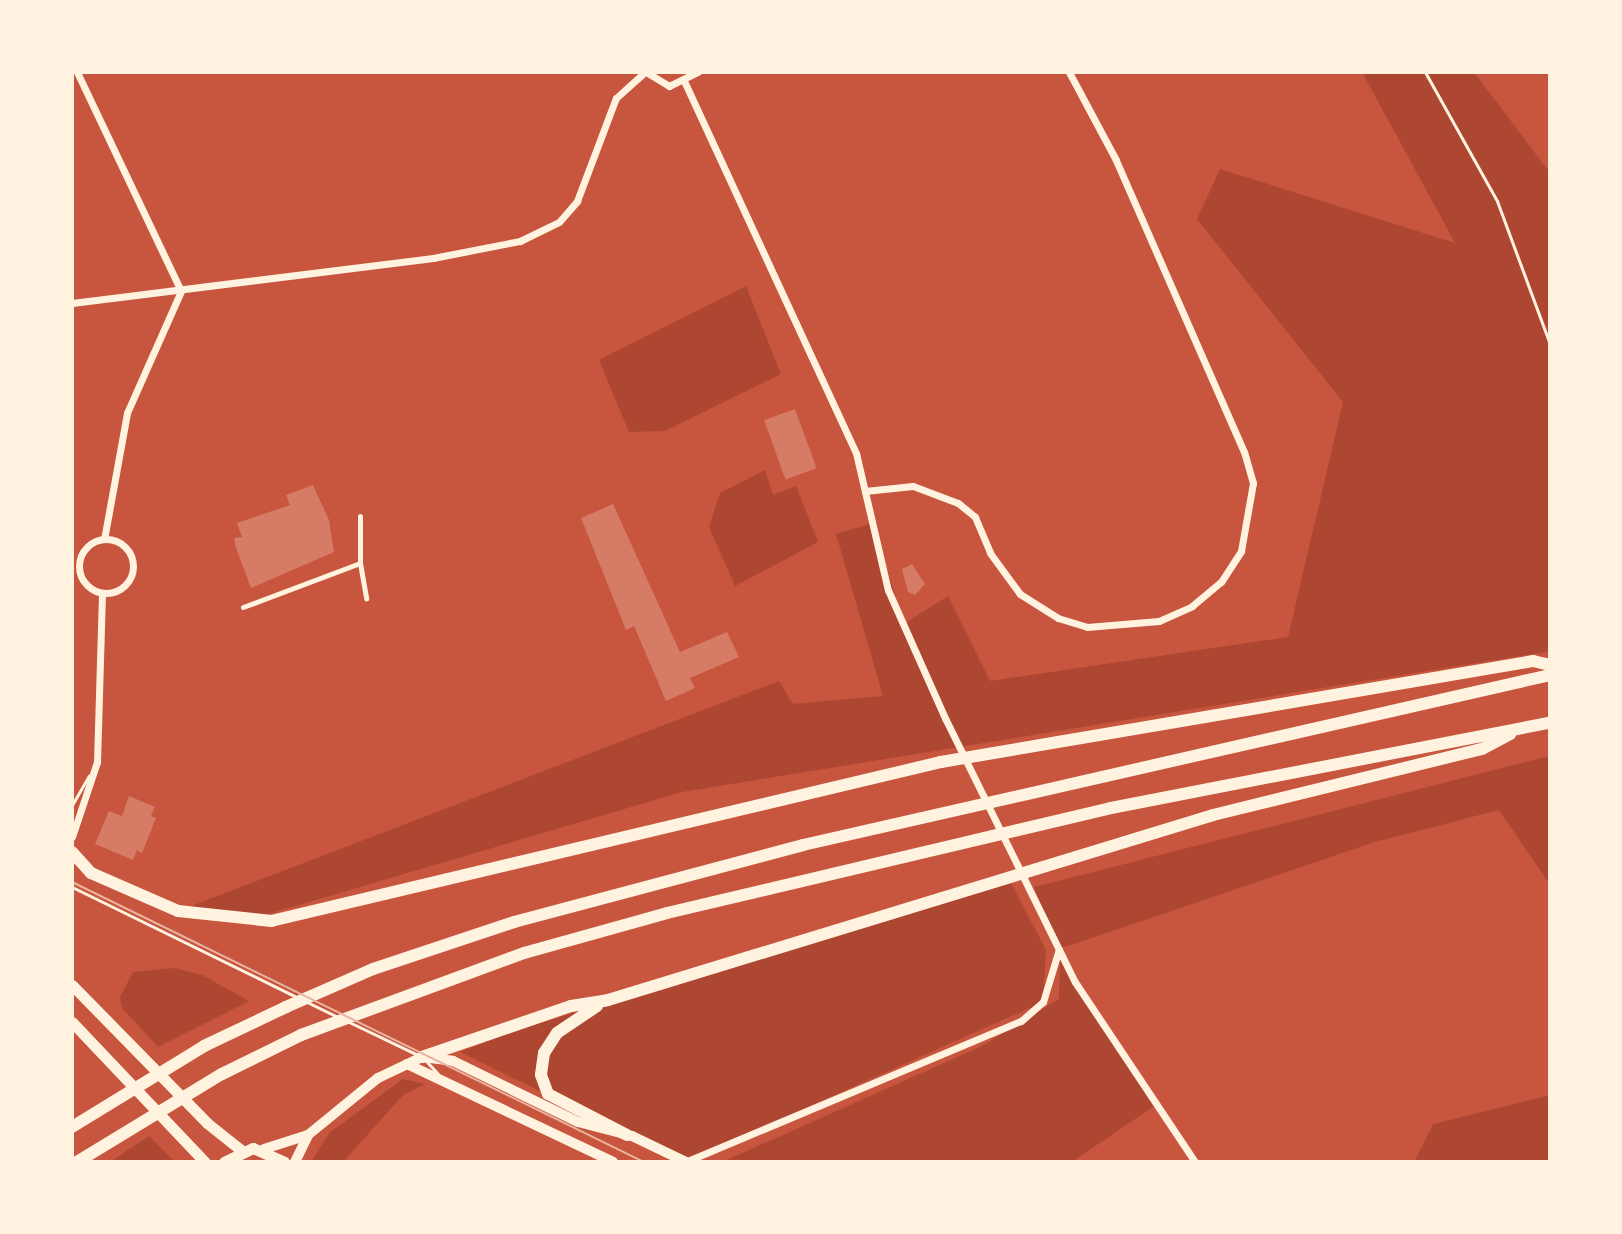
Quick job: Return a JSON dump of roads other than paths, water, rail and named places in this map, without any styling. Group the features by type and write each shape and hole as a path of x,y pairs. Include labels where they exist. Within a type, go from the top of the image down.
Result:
{"highway":[{"path":"72,852 91,873 178,911 271,921 941,762 1533,661 1550,665"},
{"path":"72,1127 204,1046 286,1007 373,969 514,922 803,845 1550,675"},
{"path":"77,1162 222,1074 301,1035 524,953 667,913 1111,808 1550,723"},
{"path":"422,1057 540,1016 608,1000 1213,815 1482,749 1520,728"},
{"path":"608,1000 573,1018 557,1033 544,1053 541,1075 548,1094 627,1135"}],"main road":[{"path":"72,985 111,1020 226,1139 241,1150"},
{"path":"72,1022 204,1161"},
{"path":"224,1162 241,1150 264,1149 308,1135 378,1078 422,1057 453,1061 578,1122 627,1135 686,1162"},
{"path":"407,1064 613,1162"},
{"path":"295,1162 308,1135"},
{"path":"264,1149 284,1162"}],"street":[{"path":"77,72 181,291 127,413 104,539 81,554 76,578 102,594"},
{"path":"72,303 181,291 520,241 559,222 577,201 616,98 646,72 659,83 685,83 698,72"},
{"path":"865,491 913,486 958,503 975,517 990,553 1020,594 1058,618 1087,627 1159,621 1192,606 1221,582 1241,551 1253,483 1244,452 1116,160 1069,72"},
{"path":"685,83 856,453 888,590 946,720 1045,927 1075,982 1195,1162"},
{"path":"360,516 360,563 366,598"},
{"path":"102,594 126,586 134,568 129,550 104,539"},
{"path":"243,607 360,563"},
{"path":"72,837 97,762 102,594"},
{"path":"686,1162 1021,1021 1043,1002 1059,949"}],"lane":[{"path":"72,805 97,762"},
{"path":"72,887 422,1057 442,1079"}],"tram line":[{"path":"72,882 644,1162"}]}
